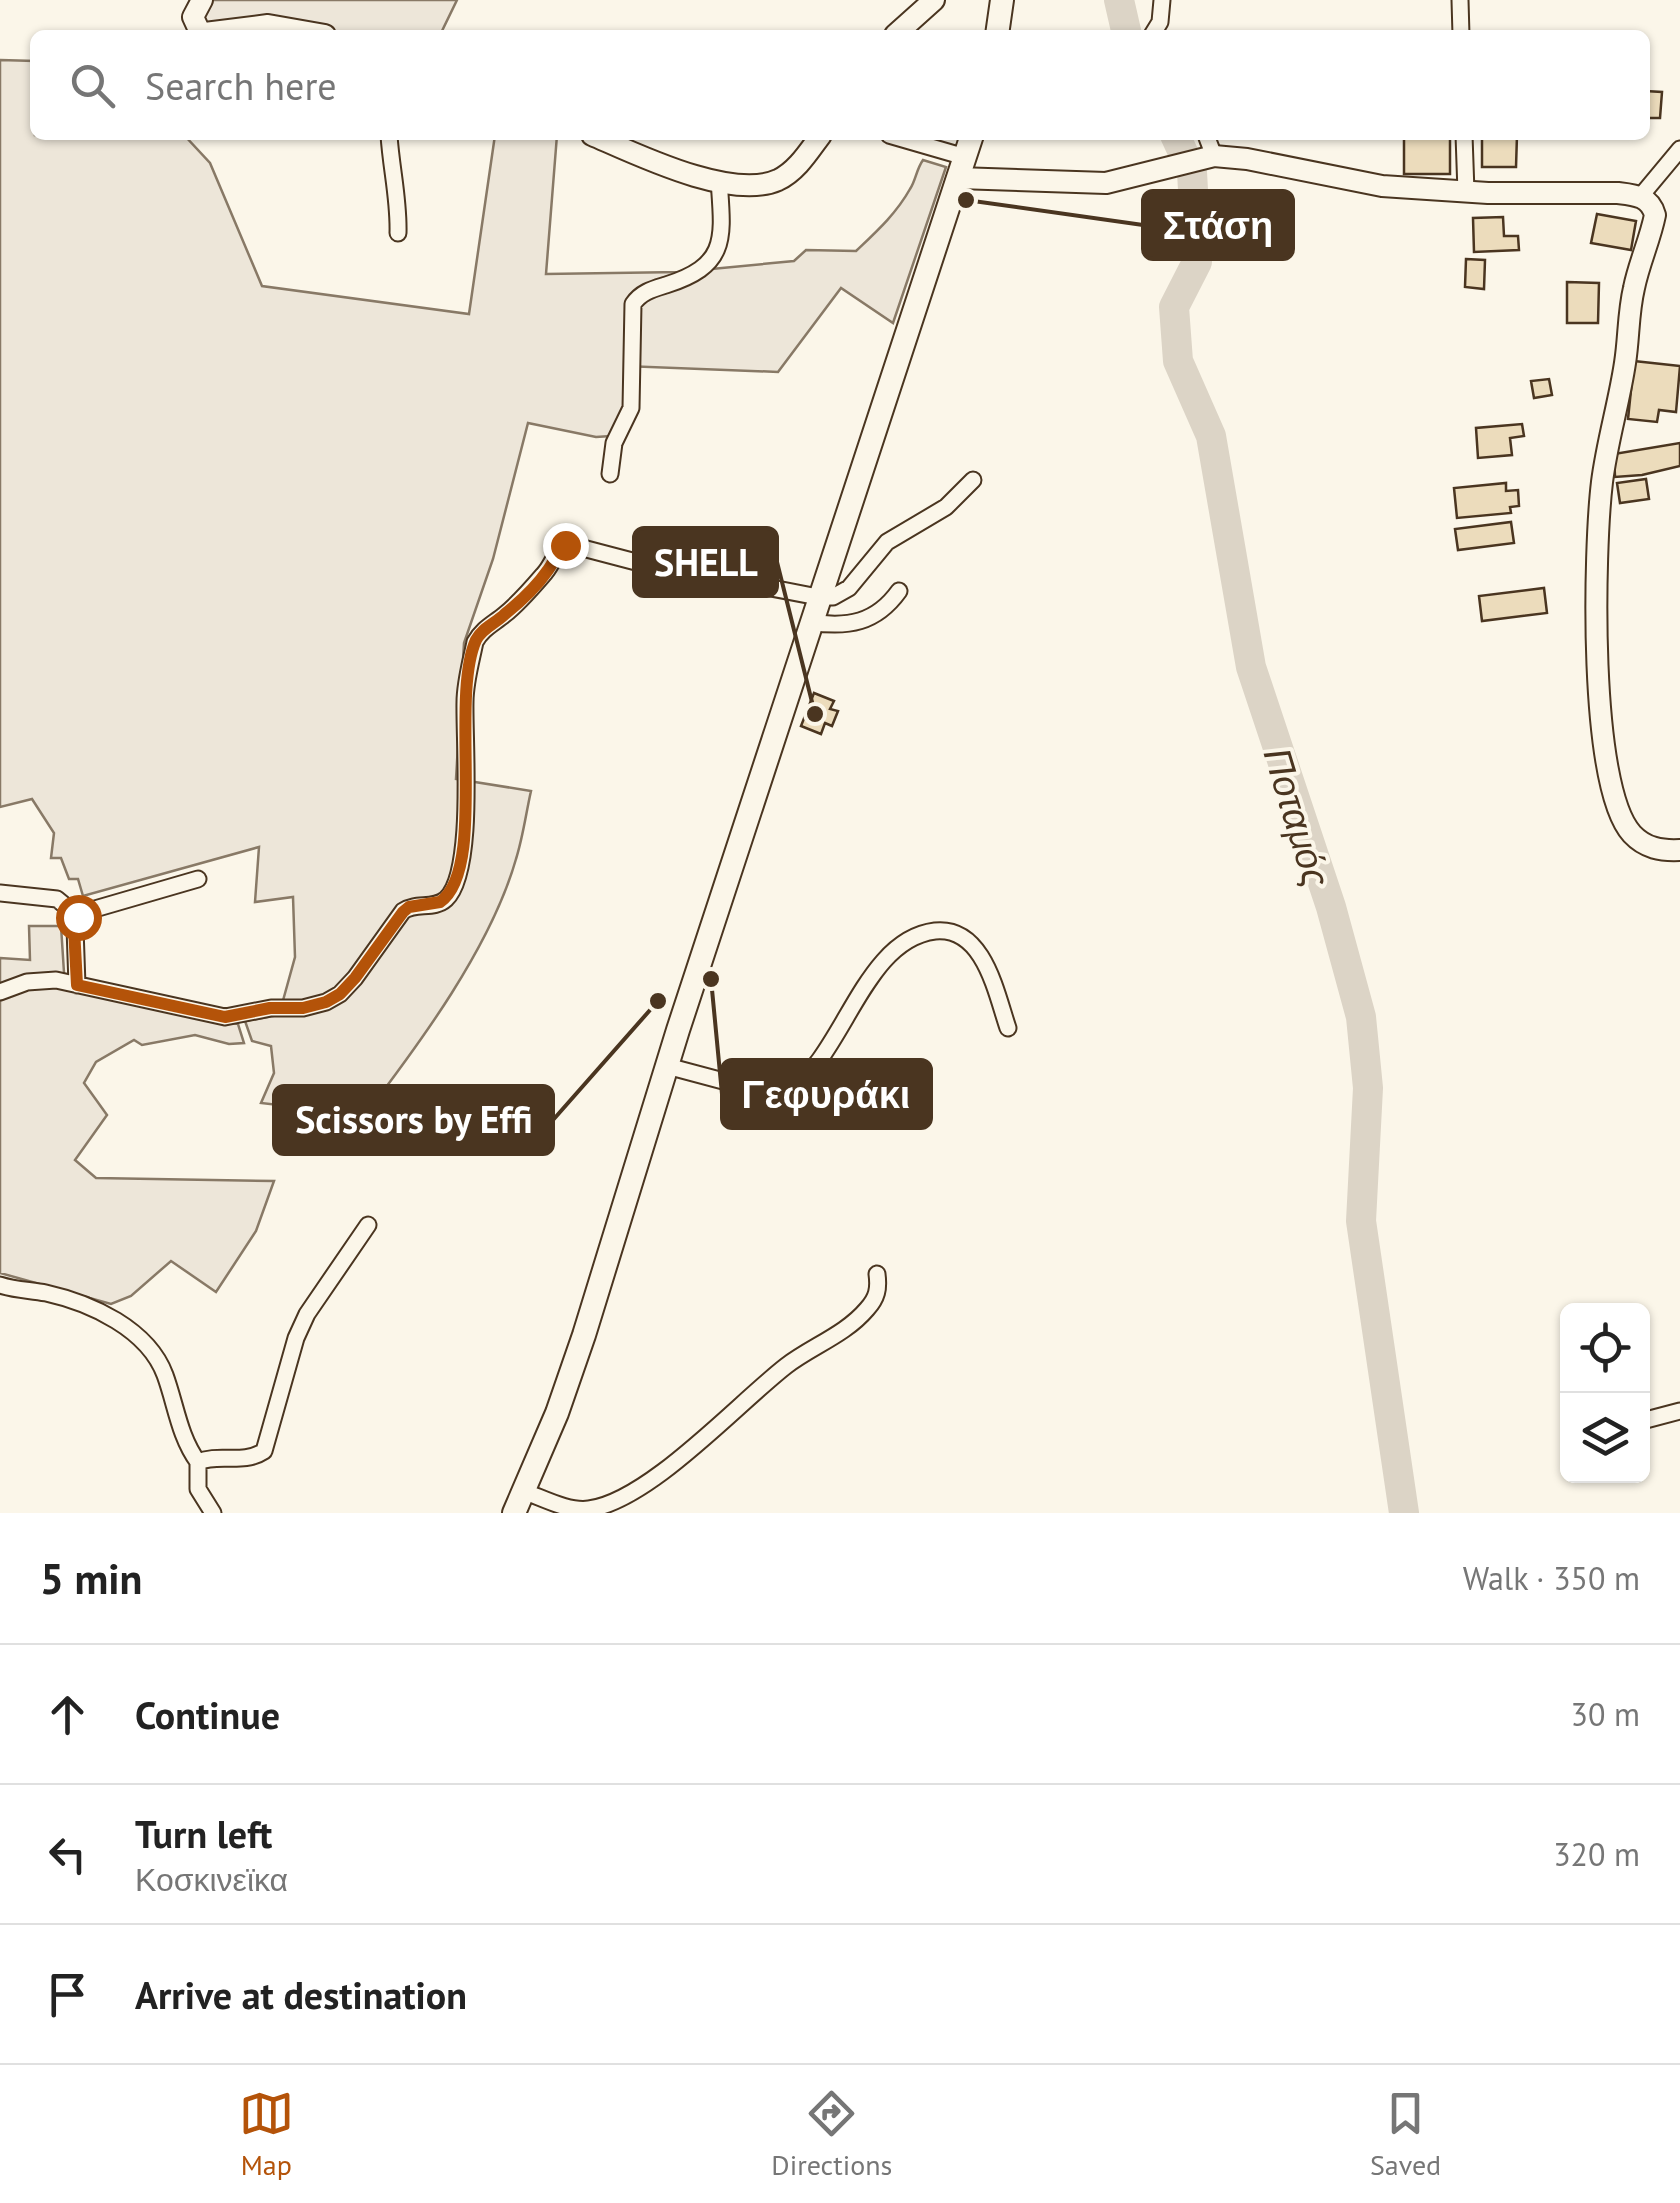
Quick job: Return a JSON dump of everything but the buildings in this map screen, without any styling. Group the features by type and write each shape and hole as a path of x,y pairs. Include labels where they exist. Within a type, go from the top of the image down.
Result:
{"main road":[{"path":"999,30 1002,0"},
{"path":"518,1502 571,1372 818,597 965,157"}],"street":[{"path":"199,30 193,18 202,0"},
{"path":"901,30 934,0"},
{"path":"1155,30 1162,0"},
{"path":"1460,0 1462,30"},
{"path":"233,30 268,25 296,30"},
{"path":"390,140 392,172 399,198 398,232"},
{"path":"604,140 666,165 749,184 778,180 796,166 817,140"},
{"path":"906,140 1082,184 1122,179 1208,157 1246,159 1382,186 1466,192 1587,192 1640,197 1650,203 1656,215 1633,291 1618,405 1602,480 1596,610 1600,703 1607,763 1628,829 1652,848 1680,850"},
{"path":"1206,140 1208,157"},
{"path":"1464,140 1466,192"},
{"path":"1640,197 1680,149"},
{"path":"610,474 614,443 632,408 633,304 646,292 688,278 710,264 718,248 722,224 719,180"},
{"path":"0,992 28,982 56,980 225,1017 326,1002 340,994 409,907 432,905 448,897 460,869 465,836 465,697 475,642 548,570 560,548 565,545 818,597 834,597 849,588 887,542 946,507 973,480"},
{"path":"810,622 857,624 886,606 900,591"},
{"path":"77,985 74,928 78,917 94,907 198,879"},
{"path":"0,893 57,899 78,917"},
{"path":"667,1066 772,1094 788,1092 832,1046 874,973 910,939 930,932 958,934 970,942 989,975 1008,1028"},
{"path":"198,1462 206,1458 252,1458 264,1451 288,1362 306,1314 368,1225"},
{"path":"518,1502 590,1509 654,1478 782,1369 856,1320 876,1298 877,1274"},
{"path":"0,1285 84,1306 142,1340 164,1371 186,1445 198,1462 198,1488 213,1513"},
{"path":"1650,1418 1680,1411"}],"shaded area":[{"path":"202,0 457,0 442,30 209,30 194,11"},
{"path":"0,60 30,61 30,140 189,140 210,163 262,286 469,314 494,140 557,140 546,274 680,272 794,261 806,250 856,251 898,207 923,160 946,167 893,323 841,288 778,372 625,366 626,409 611,436 596,437 528,423 493,559 464,643 456,779 531,791 521,842 505,892 472,960 365,1115 261,1103 274,1073 271,1046 252,1041 245,1021 279,1015 295,957 293,897 255,902 259,847 83,896 78,879 69,879 61,858 51,858 54,833 32,799 0,807"},
{"path":"29,926 61,926 65,988 238,1024 244,1043 229,1044 195,1035 142,1045 134,1040 96,1062 84,1083 107,1115 75,1160 96,1178 274,1181 256,1231 216,1292 171,1261 131,1296 111,1304 0,1273 0,958 30,960"}],"waterway":[{"name":"Ποταμός","path":"1119,0 1126,30"},
{"name":"Ποταμός","path":"1177,140 1192,172 1197,262 1174,307 1178,361 1211,436 1251,667 1331,907 1361,1017 1368,1088 1361,1221 1404,1513"}],"place":[{"name":"Στάση","path":"966,200"},
{"name":"SHELL","path":"815,714"},
{"name":"Γεφυράκι","path":"711,979"},
{"name":"Scissors by Effi","path":"658,1001"}],"route":[{"path":"78,917 74,928 77,985 225,1017 270,1008 303,1008 340,994 403,912 409,907 440,902 454,886 465,836 465,697 475,642 548,570 565,545"}]}
